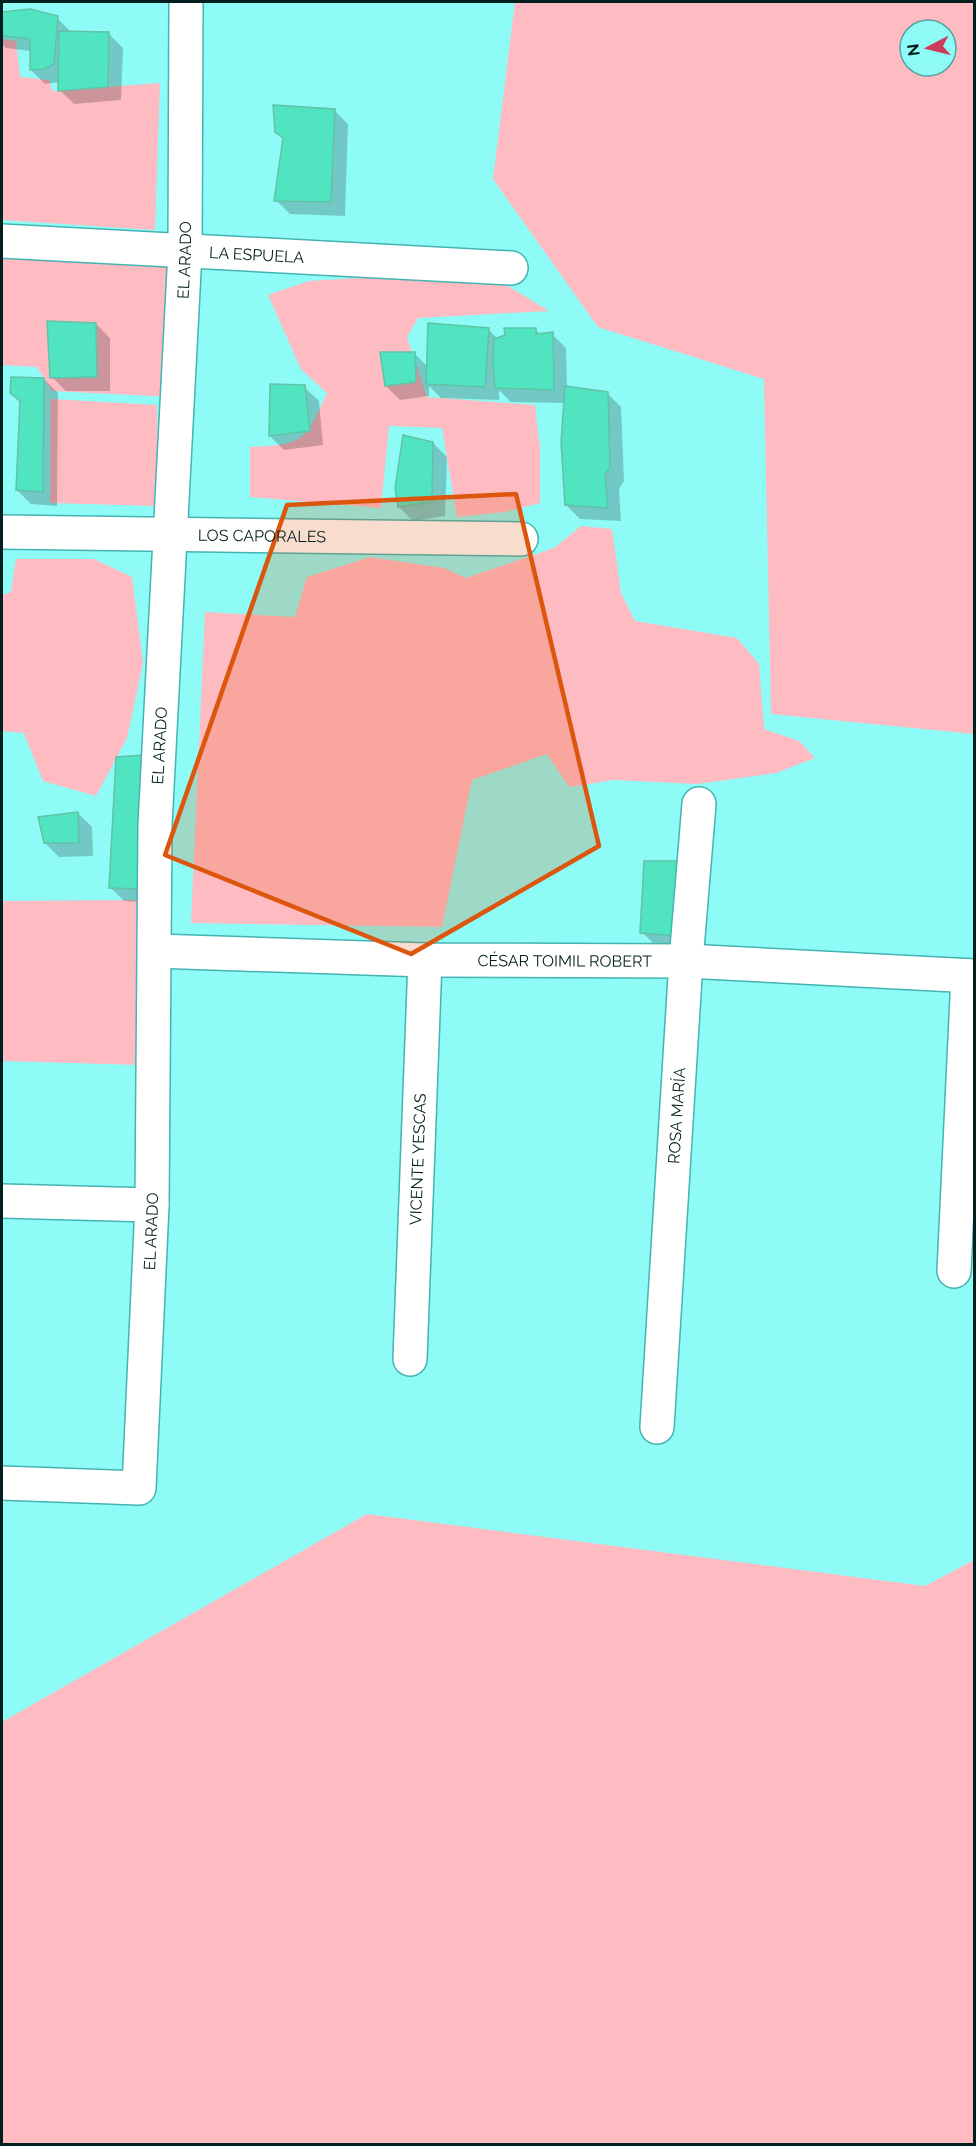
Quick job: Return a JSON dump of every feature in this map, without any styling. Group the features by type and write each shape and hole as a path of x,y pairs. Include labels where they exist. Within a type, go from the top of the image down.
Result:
{"street":[{"name":"EL ARADO","path":"2,1483 139,1488 152,1205 155,825 172,535 185,252 186,2"},
{"name":"LA ESPUELA","path":"2,240 185,252 511,268"},
{"name":"LOS CAPORALES","path":"2,532 521,539"},
{"name":"ROSA MARÍA","path":"657,1427 686,961 699,804"},
{"name":"CÉSAR TOIMIL ROBERT","path":"155,951 425,960 686,961 971,976"},
{"name":"VICENTE YESCAS","path":"410,1359 425,960"},
{"path":"954,1271 971,976"},
{"path":"2,1200 152,1205"}],"highlighted area":[{"path":"516,494 599,846 411,954 165,855 287,505"}],"shaded area":[{"path":"515,2 974,2 974,734 771,714 764,379 598,327 493,179"},
{"path":"2,39 16,41 20,77 49,80 52,91 160,83 155,230 2,220"},
{"path":"2,251 175,260 173,397 52,391 37,367 2,365"},
{"path":"413,275 503,283 549,311 418,318 407,337 427,397 535,405 540,448 540,503 505,512 457,517 442,428 389,426 381,508 250,497 250,447 292,442 300,437 307,431 327,393 301,369 268,295 309,281"},
{"path":"50,399 157,405 159,506 50,503"},
{"path":"581,526 612,529 621,593 635,621 737,638 759,664 764,729 799,741 815,758 776,773 697,784 614,780 569,787 547,754 472,780 442,927 191,923 205,612 295,617 307,577 370,557 444,568 466,578 554,548"},
{"path":"16,559 94,559 132,577 143,663 127,738 96,796 43,781 24,733 2,731 2,595 11,592"},
{"path":"141,900 141,1065 2,1061 2,901"},
{"path":"367,1514 925,1586 974,1560 974,2144 2,2144 2,1722"}],"building":[{"path":"30,9 58,16 54,64 44,69 30,70 30,39 2,36 2,12"},
{"path":"59,31 109,32 108,87 58,91"},
{"path":"273,105 335,109 331,202 274,201 283,138 275,132"},
{"path":"47,321 96,323 97,377 50,378"},
{"path":"428,323 489,328 485,387 426,384"},
{"path":"504,328 536,328 536,334 553,332 554,390 495,388 494,339 505,335"},
{"path":"380,352 415,352 416,382 385,386"},
{"path":"11,377 44,378 43,492 16,490 20,401 10,393"},
{"path":"270,384 305,385 310,431 269,436"},
{"path":"565,386 608,392 610,467 605,475 608,508 565,505 561,442"},
{"path":"403,435 433,442 432,502 398,507 395,488"},
{"path":"144,755 141,889 109,888 116,757"},
{"path":"78,812 79,843 44,843 38,817"},
{"path":"644,861 682,861 676,936 640,933"}]}
